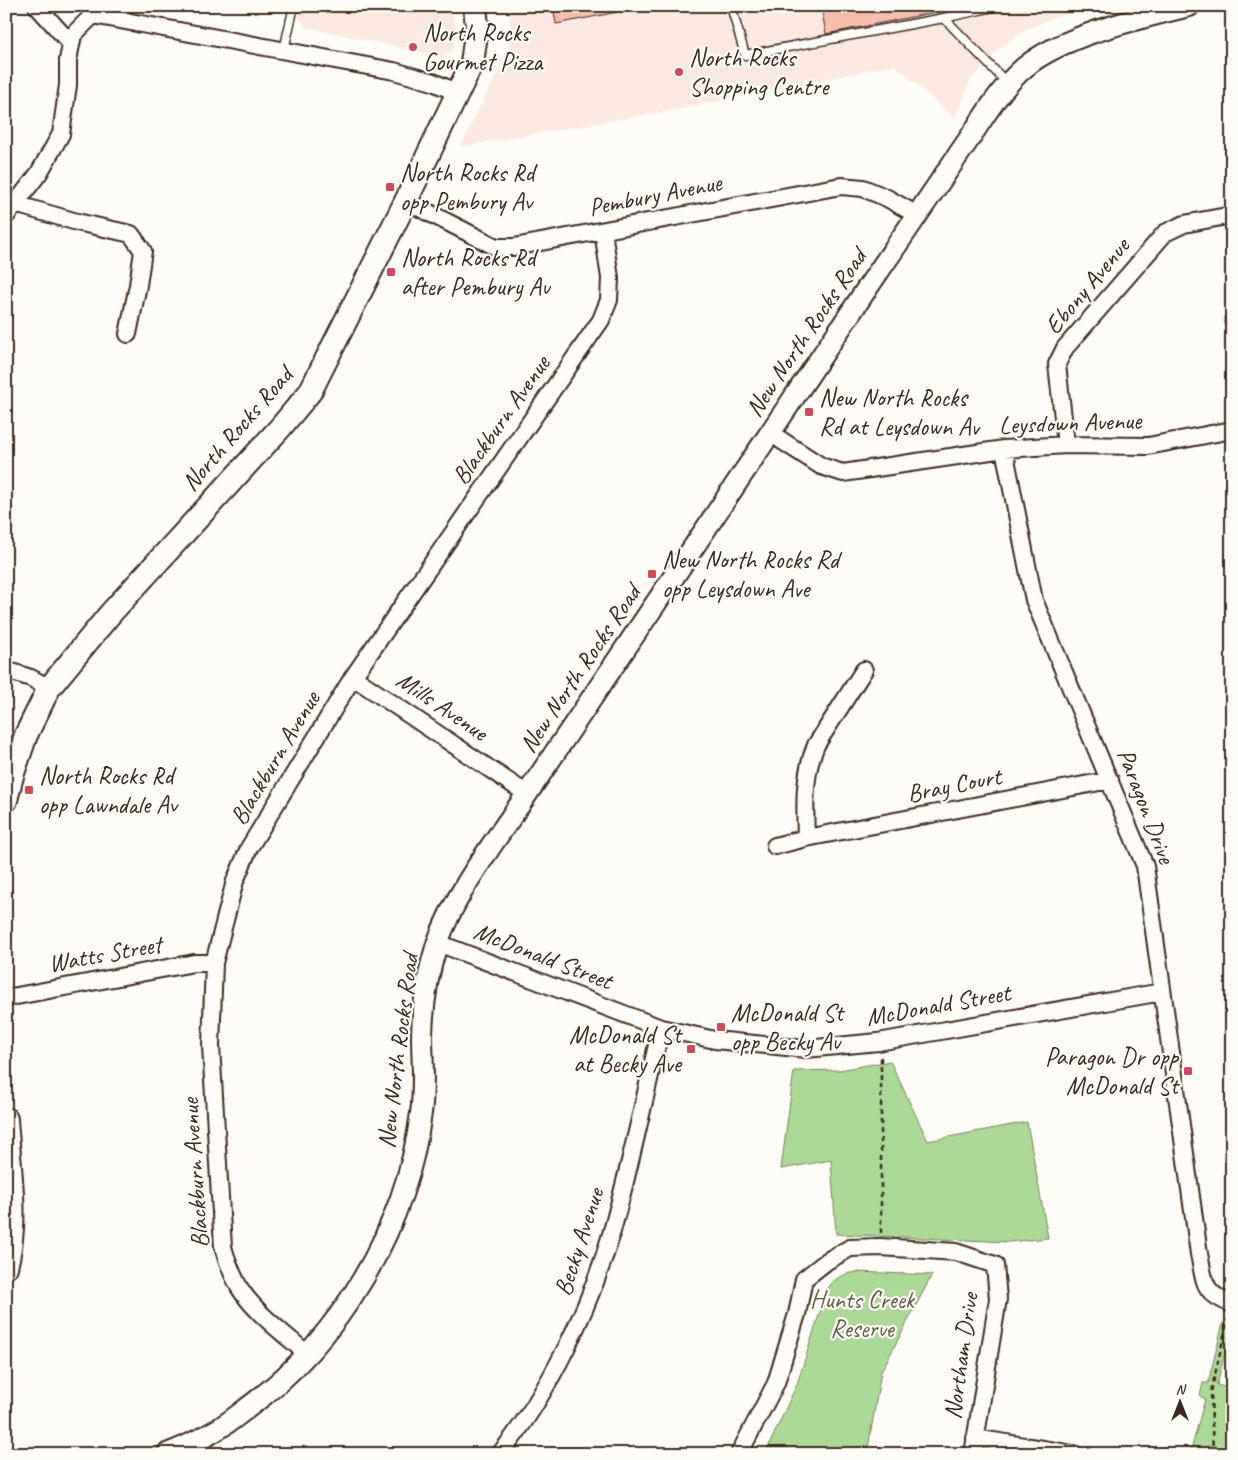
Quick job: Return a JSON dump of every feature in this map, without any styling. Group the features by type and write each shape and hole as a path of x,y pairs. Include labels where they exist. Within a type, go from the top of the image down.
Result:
{"main road":[{"name":"North Rocks Road","path":"6,800 26,736 49,688 110,614 280,428 310,392 458,93 473,57 477,27 475,6"},
{"path":"6,1120 12,1212 12,1234 6,1267"}],"street":[{"path":"37,6 71,44"},
{"name":"New North Rocks Road","path":"167,1454 197,1441 228,1423 282,1380 308,1355 354,1294 392,1221 411,1166 420,1124 423,1098 422,1034 429,975 438,943 464,889 988,112 1025,67 1048,52 1067,42 1140,18 1187,6"},
{"path":"128,334 143,251 131,234 11,210 39,173 61,134 68,85 68,60 71,44 73,35 87,10 394,71 433,82 458,93"},
{"name":"Pembury Avenue","path":"406,201 496,246 514,247 841,186 863,188 887,198 917,215"},
{"name":"Ebony Avenue","path":"1066,445 1057,364 1065,348 1165,233 1184,224 1232,215"},
{"name":"Blackburn Avenue","path":"308,1355 247,1298 229,1267 223,1247 211,1046 214,963 235,881 249,848 354,677 600,320 609,300 610,278 603,231"},
{"name":"Leysdown Avenue","path":"770,433 821,466 842,473 1004,449 1066,445 1148,446 1232,430"},
{"name":"Paragon Drive","path":"1004,449 1034,600 1146,866 1162,992 1205,1285 1213,1295 1232,1304"},
{"path":"6,670 31,678 49,688"},
{"path":"806,838 805,790 811,756 816,745 864,670"},
{"name":"Mills Avenue","path":"354,677 527,794"},
{"name":"Bray Court","path":"774,846 806,838 1110,780"},
{"name":"McDonald Street","path":"438,943 662,1028 715,1040 806,1050 878,1042 1162,992"},
{"name":"Watts Street","path":"6,998 194,963 214,963"},
{"name":"Becky Avenue","path":"500,1454 540,1395 560,1359 603,1260 616,1218 662,1028"},
{"name":"Northam Drive","path":"738,1454 776,1383 797,1314 804,1279 827,1261 850,1248 880,1247 956,1252 995,1265 998,1299 974,1446"},
{"path":"974,1446 1074,1454"}],"lane":[{"path":"284,50 294,6"},
{"path":"731,6 745,55 944,18 998,6"},
{"path":"944,18 1009,85"}],"path":[{"path":"878,1042 881,1056 882,1196 880,1247"},
{"path":"1213,1454 1211,1392 1228,1314 1232,1315"}],"shaded area":[{"path":"301,6 451,6 456,27 453,50 443,57 306,27 299,17"},
{"name":"North Rocks Shopping Centre","path":"507,6 1102,6 1052,18 1023,31 1000,48 971,79 955,119 895,65 674,110 460,147 509,49 511,27"}],"green space":[{"path":"890,1061 928,1141 1027,1122 1048,1238 1008,1242 836,1234 831,1160 781,1169 794,1071 840,1070"},
{"name":"Hunts Creek Reserve","path":"856,1272 932,1275 881,1372 867,1454 765,1454 797,1384 827,1290 839,1277"},
{"path":"1223,1323 1232,1325 1217,1385 1232,1389 1232,1454 1190,1454 1205,1399 1200,1396 1203,1383 1208,1383"}],"building":[{"name":"North Rocks Shopping Centre","path":"553,6 618,6 618,12 556,24"},
{"name":"North Rocks Shopping Centre","path":"821,6 942,6 942,11 826,34"}],"place":[{"name":"North Rocks Gourmet Pizza","path":"413,47"},
{"name":"North Rocks Shopping Centre","path":"679,72"},
{"name":"North Rocks Rd opp Pembury Av","path":"390,187"},
{"name":"North Rocks Rd after Pembury Av","path":"391,272"},
{"name":"New North Rocks Rd at Leysdown Av","path":"809,412"},
{"name":"New North Rocks Rd opp Leysdown Ave","path":"652,574"},
{"name":"North Rocks Rd opp Lawndale Av","path":"29,790"},
{"name":"McDonald St opp Becky Av","path":"721,1027"},
{"name":"McDonald St at Becky Ave","path":"691,1049"},
{"name":"Paragon Dr opp McDonald St","path":"1188,1071"}]}
